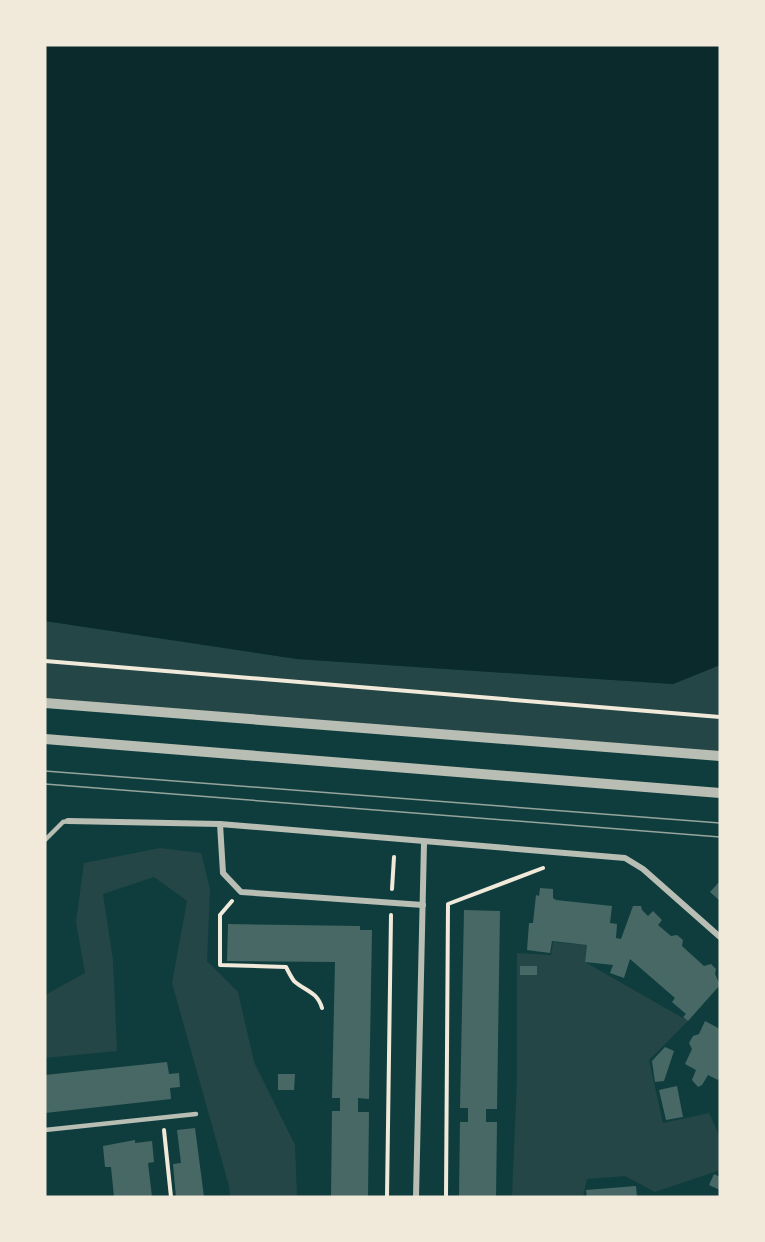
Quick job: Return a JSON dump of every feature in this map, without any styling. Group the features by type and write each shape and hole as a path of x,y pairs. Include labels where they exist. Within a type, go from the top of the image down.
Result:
{"street":[{"path":"45,703 720,756"},
{"path":"45,739 720,793"},
{"path":"68,821 220,824 424,843 625,858 643,869 720,937"},
{"path":"220,824 223,873 241,892 423,904"},
{"path":"416,1197 424,843"}],"lane":[{"path":"45,840 63,822 68,821"},
{"path":"45,1130 196,1114"}],"path":[{"path":"45,660 720,717"},
{"path":"387,1197 391,902 394,857"},
{"path":"446,1197 448,904 543,868"},
{"path":"233,900 220,915 220,965 286,968 293,980 320,999 322,1008"},
{"path":"162,1117 171,1197"}],"shaded area":[{"path":"45,45 720,45 720,665 673,684 297,659 45,621"},
{"path":"45,621 297,659 673,684 720,665 720,756 45,703"},
{"path":"160,848 201,853 210,889 207,961 238,992 254,1062 295,1145 297,1197 230,1197 229,1186 172,983 187,901 154,877 103,894 113,960 117,1051 45,1058 45,995 85,973 76,922 84,863"},
{"path":"553,942 587,945 585,962 688,1021 649,1060 663,1123 709,1113 720,1137 720,1170 655,1192 625,1176 587,1179 583,1197 512,1197 517,1079 517,953 551,955"}],"building":[{"path":"720,881 720,901 710,892"},
{"path":"540,888 553,889 553,898 556,900 612,906 610,923 617,924 616,938 621,939 633,906 641,906 648,916 653,911 662,920 658,925 671,936 677,935 683,940 682,946 704,966 711,964 716,969 715,974 720,985 688,1021 683,1017 686,1014 672,1002 675,998 630,959 624,978 610,973 613,965 585,962 587,945 552,941 550,953 527,950 529,923 533,923 536,895 539,896"},
{"path":"464,910 500,911 497,1109 486,1109 486,1122 497,1122 496,1197 459,1197 460,1122 468,1122 468,1108 460,1108"},
{"path":"228,924 360,926 360,930 372,930 369,1099 358,1098 358,1112 369,1112 368,1197 331,1197 332,1111 340,1111 340,1098 332,1098 335,962 227,961"},
{"path":"520,966 537,966 537,975 520,975"},
{"path":"705,1021 720,1029 720,1076 718,1080 708,1075 698,1087 692,1080 696,1070 685,1064 692,1049 689,1043 693,1036 699,1034"},
{"path":"665,1047 674,1051 664,1081 655,1082 652,1061"},
{"path":"167,1062 169,1074 179,1073 180,1087 170,1088 171,1099 45,1113 45,1075"},
{"path":"278,1074 295,1074 294,1090 278,1090"},
{"path":"677,1086 683,1117 666,1120 659,1090"},
{"path":"195,1128 204,1197 176,1197 173,1164 181,1163 177,1130"},
{"path":"135,1140 135,1143 152,1141 154,1162 148,1163 152,1197 114,1197 111,1167 105,1167 103,1146"},
{"path":"714,1174 720,1177 720,1190 709,1185"},
{"path":"636,1186 637,1197 587,1197 586,1190"}],"tram line":[{"path":"45,771 720,823"},
{"path":"45,784 720,837"}]}
